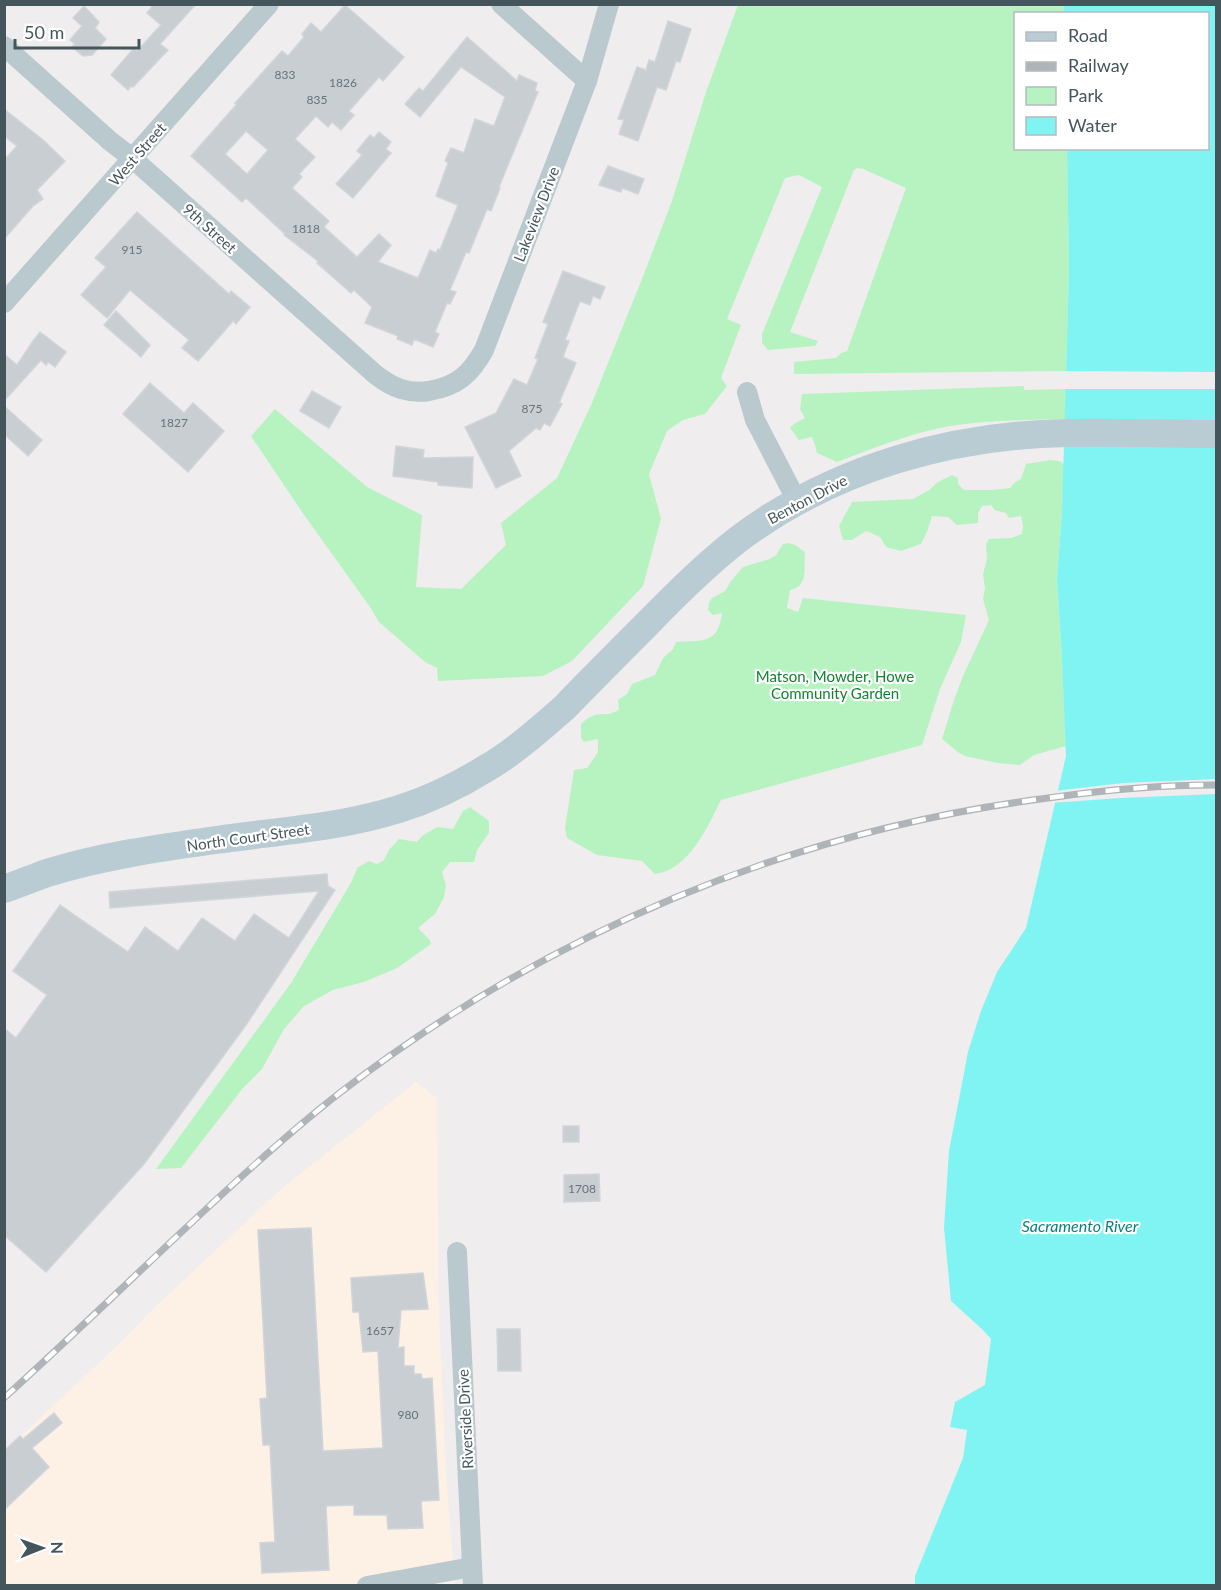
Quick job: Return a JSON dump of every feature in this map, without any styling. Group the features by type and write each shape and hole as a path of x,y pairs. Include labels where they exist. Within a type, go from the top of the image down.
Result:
{"street":[{"name":"West Street","path":"4,303 269,4"},
{"path":"501,4 587,81"},
{"name":"Lakeview Drive","path":"424,391 455,384 477,363 484,350 587,81 609,4"},
{"name":"9th Street","path":"4,46 381,380 402,391 424,391"},
{"path":"747,392 755,420 797,501"},
{"name":"Benton Drive","path":"486,769 564,708 677,593 718,556 753,529 797,501 844,478 896,459 951,446 1009,437 1067,433 1216,434"},
{"name":"North Court Street","path":"4,889 47,873 123,855 217,840 324,827 358,820 401,808 452,787 486,769"},
{"name":"Riverside Drive","path":"457,1252 472,1576"},
{"path":"367,1586 472,1576"}],"shaded area":[{"path":"416,1082 437,1098 439,1312 446,1472 455,1585 5,1586 5,1451 280,1190"}],"green space":[{"path":"738,5 1064,5 1064,12 1014,12 1014,150 1067,150 1069,269 1066,371 794,374 794,362 836,358 847,351 906,188 863,169 854,170 790,332 818,341 815,346 768,350 762,343 762,334 822,187 799,175 785,178 727,319 741,325 721,378 727,386 705,414 683,420 667,431 649,474 661,519 643,586 572,661 543,676 438,681 437,668 425,662 379,622 251,436 275,409 367,487 422,515 416,587 461,589 506,545 501,523 557,478 591,405 642,279 672,201 706,92"},
{"path":"1024,386 1024,390 1066,389 1065,419 993,421 950,426 907,437 837,462 817,453 812,437 799,440 790,428 805,418 800,409 802,394"},
{"path":"1050,460 1064,464 1057,579 1066,746 1034,755 1020,765 965,756 942,739 963,676 989,620 983,599 985,588 983,574 987,559 986,544 989,539 1011,538 1022,534 1021,516 1009,518 1006,513 995,510 991,505 982,506 978,513 978,523 957,525 948,517 932,516 921,544 901,551 886,547 880,537 866,531 852,540 843,540 839,526 852,502 913,499 952,475 958,478 958,484 964,490 1010,488 1021,479 1026,464"},
{"name":"Matson, Mowder, Howe Community Garden","path":"788,543 805,552 803,580 796,588 790,590 787,608 798,612 803,598 966,615 961,642 940,689 922,745 721,800 696,845 687,856 667,871 655,874 642,861 597,855 567,838 565,828 574,770 587,768 598,752 598,739 584,742 581,738 581,724 593,716 619,709 618,700 627,694 632,684 655,675 663,658 673,649 676,642 701,640 713,636 717,631 722,613 713,615 708,610 712,598 725,591 743,567 770,559 776,555 783,544"},
{"path":"470,807 489,821 489,833 477,850 474,862 450,862 442,872 446,885 444,897 435,914 418,928 431,944 397,968 364,982 333,990 304,1006 284,1029 262,1069 243,1088 181,1168 156,1169 291,983 352,881 357,868 369,861 377,864 384,860 399,839 417,842 437,827 453,829 463,811"}],"water":[{"name":"Sacramento River","path":"1064,5 1216,5 1216,1585 915,1586 915,1576 963,1458 967,1430 950,1427 955,1402 985,1385 991,1339 951,1301 944,1228 949,1151 968,1052 981,1011 997,972 1026,928 1066,756 1057,579 1062,512 1069,269 1067,150 1209,150 1209,12 1064,12"}],"pier":[{"path":"1063,371 1216,372 1216,389 1063,389"},
{"path":"1216,779 1216,794 1051,803 1054,791 1123,783"}],"building":[{"path":"154,4 196,4 160,44 168,50 128,90 111,75 134,48 137,51 161,25 147,13"},
{"path":"345,5 404,57 383,81 379,77 349,111 354,115 341,130 332,122 328,127 316,116 295,139 315,157 299,174 302,177 292,188 329,221 324,227 357,257 379,234 391,245 378,262 418,278 430,250 436,253 438,249 440,250 458,205 436,196 448,163 445,161 451,148 464,153 475,119 494,126 505,97 461,67 420,117 405,104 419,88 423,91 467,37 517,81 519,75 537,83 535,91 538,92 491,211 487,209 469,253 466,252 450,290 456,292 450,304 447,303 435,332 439,334 433,347 414,339 412,345 397,339 398,336 365,323 372,307 354,290 351,293 317,263 318,261 284,235 246,198 242,202 191,156 282,51 288,56 304,37 302,34 311,23 321,32","holes":["246,131 268,150 247,174 225,154"]},
{"path":"84,6 99,22 95,28 106,39 92,55 83,56 72,47 75,44 70,40 82,26 73,18"},
{"path":"668,21 691,29 680,62 676,61 666,90 657,87 638,141 619,134 624,120 618,119 637,67 646,70 649,60 655,62"},
{"path":"4,109 65,161 37,190 43,199 33,206 4,239 4,160 17,146 4,136"},
{"path":"379,132 391,142 386,149 391,153 353,198 336,184 362,155 357,151 370,135 374,138"},
{"path":"608,166 644,179 638,194 622,188 621,192 599,185"},
{"path":"137,212 229,294 231,291 250,307 236,324 233,321 198,361 182,348 189,340 130,290 107,318 81,295 106,267 95,258"},
{"path":"563,271 605,287 600,299 593,296 590,305 580,301 565,340 569,341 563,357 576,363 559,403 562,404 550,426 544,423 540,430 536,428 509,451 521,476 496,488 465,427 496,413 514,379 527,385 538,359 535,358 548,324 543,322"},
{"path":"116,311 150,345 141,357 104,325"},
{"path":"40,332 66,352 55,367 48,362 46,365 41,360 4,401 4,354 17,365"},
{"path":"150,383 184,413 193,403 224,431 188,472 123,414"},
{"path":"312,391 341,407 329,428 300,411"},
{"path":"4,406 42,440 28,456 4,434"},
{"path":"396,446 424,450 423,458 473,457 472,488 438,485 438,482 393,476"},
{"path":"327,874 328,886 335,890 246,1025 144,1164 46,1272 4,1235 4,1028 16,1038 47,995 13,971 60,905 128,952 145,927 178,951 202,918 235,941 254,914 289,938 319,891 110,908 109,892"},
{"path":"563,1126 579,1126 579,1142 563,1142"},
{"path":"599,1174 600,1201 564,1202 564,1175"},
{"path":"311,1228 323,1451 383,1448 378,1351 363,1352 359,1312 353,1312 351,1278 423,1273 428,1309 401,1310 398,1348 404,1347 404,1366 414,1366 414,1374 421,1374 422,1379 432,1378 439,1500 421,1501 423,1528 388,1529 387,1515 354,1515 354,1505 326,1506 329,1570 262,1573 260,1543 275,1542 270,1445 263,1445 260,1399 267,1398 258,1230"},
{"path":"497,1329 520,1329 521,1371 498,1371"},
{"path":"54,1413 62,1423 32,1448 49,1467 4,1510 4,1451 20,1436 23,1439"}],"railway":[{"path":"4,1398 243,1175 337,1095 417,1037 499,985 585,939 673,898 764,864 856,836 951,814 1048,798 1132,788 1216,785"}]}
